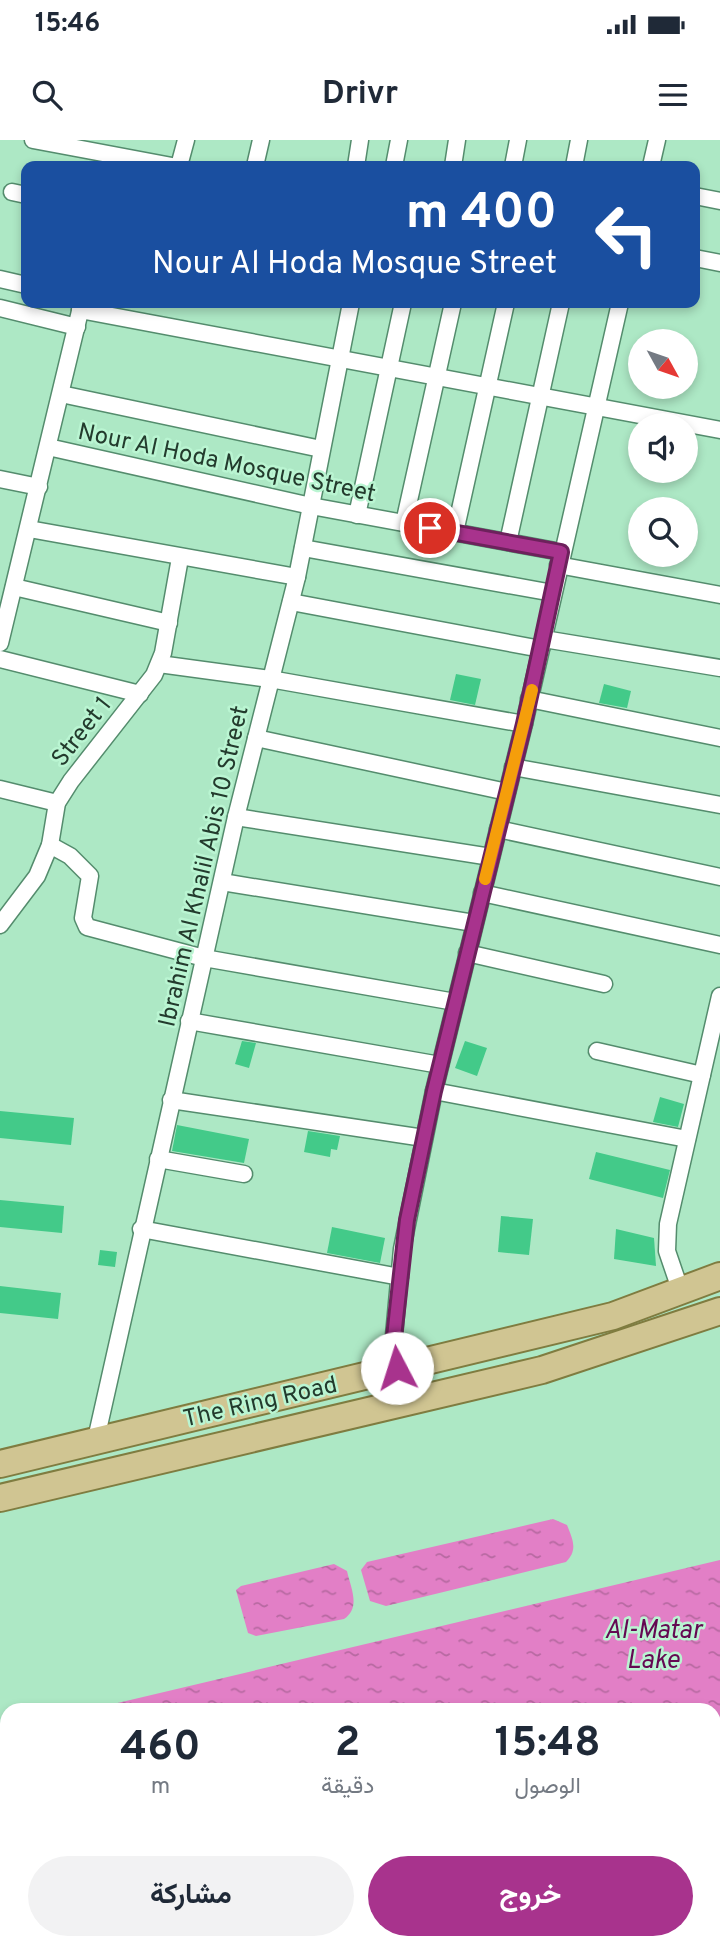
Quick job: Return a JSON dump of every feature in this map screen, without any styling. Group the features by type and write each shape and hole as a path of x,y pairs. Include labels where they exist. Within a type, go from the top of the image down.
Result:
{"main road":[{"name":"The Ring Road","path":"0,1464 613,1317 720,1276"},
{"name":"The Ring Road","path":"0,1498 542,1370 720,1311"}],"street":[{"path":"38,140 148,161"},
{"path":"180,161 186,140"},
{"path":"256,161 261,140"},
{"path":"357,161 360,140"},
{"path":"395,161 399,140"},
{"path":"454,161 457,140"},
{"path":"514,161 519,140"},
{"path":"575,161 579,140"},
{"path":"652,161 657,140"},
{"path":"700,197 720,201"},
{"path":"700,259 720,263"},
{"path":"0,279 21,284"},
{"path":"0,308 76,327"},
{"path":"0,643 4,609 14,587 29,528 81,308"},
{"path":"91,308 720,429"},
{"name":"Ibrahim Al Khalil Abis 10 Street","path":"96,1439 141,1229 236,817 297,577 338,356 350,308"},
{"path":"358,515 402,308"},
{"path":"404,523 452,308"},
{"path":"455,533 505,308"},
{"path":"508,542 560,308"},
{"path":"397,1368 393,1346 400,1277 407,1220 424,1138 530,699 559,559 619,308"},
{"path":"61,394 321,449"},
{"name":"Nour Al Hoda Mosque Street","path":"48,447 311,506 508,542 559,559 720,595"},
{"path":"0,479 39,487"},
{"path":"29,528 180,558 297,577"},
{"path":"303,548 553,593"},
{"name":"Street 1","path":"0,926 25,895 50,845 57,803 86,758 140,694 159,664 180,558"},
{"path":"14,587 169,622"},
{"path":"291,602 542,644 720,668"},
{"path":"0,659 140,694"},
{"path":"159,664 270,679 524,724"},
{"path":"530,699 720,738"},
{"path":"256,738 507,792"},
{"path":"513,767 720,805"},
{"path":"0,789 57,803"},
{"path":"236,817 491,858"},
{"path":"498,829 720,877"},
{"path":"50,845 70,856 90,876 83,918 87,927 204,958 455,1002"},
{"path":"222,882 474,923"},
{"path":"482,893 720,945"},
{"path":"467,953 604,984"},
{"path":"681,1292 667,1251 668,1224 702,1075 718,1018 720,996"},
{"path":"189,1021 440,1065"},
{"path":"597,1051 702,1075"},
{"path":"434,1091 687,1139"},
{"path":"171,1100 424,1138"},
{"path":"158,1159 244,1174"},
{"path":"141,1229 400,1277"}],"water":[{"path":"553,1519 567,1525 571,1535 573,1549 566,1562 386,1606 370,1601 361,1570 367,1562"},
{"name":"Al-Matar Lake","path":"720,1560 720,1703 117,1703"},
{"path":"334,1564 347,1571 352,1591 352,1609 344,1619 256,1636 248,1633 236,1590 241,1586"}],"building":[{"path":"456,674 481,679 475,705 450,700"},
{"path":"604,684 631,691 627,708 599,703"},
{"path":"242,1041 256,1043 249,1068 235,1064"},
{"path":"465,1041 487,1048 477,1076 455,1068"},
{"path":"660,1097 684,1104 678,1127 653,1122"},
{"path":"0,1111 74,1118 71,1145 0,1138"},
{"path":"177,1125 249,1139 244,1163 172,1151"},
{"path":"308,1131 340,1136 337,1150 331,1149 330,1157 304,1152"},
{"path":"596,1152 670,1170 663,1198 589,1179"},
{"path":"0,1200 64,1206 62,1233 0,1227"},
{"path":"501,1216 533,1219 529,1255 498,1252"},
{"path":"332,1227 385,1238 380,1263 327,1253"},
{"path":"616,1229 654,1238 656,1266 614,1259"},
{"path":"100,1250 117,1252 115,1267 98,1265"},
{"path":"0,1286 61,1293 58,1319 0,1313"}],"slow traffic":[{"path":"485,879 532,690"}],"route":[{"path":"397,1368 393,1346 407,1220 434,1091 544,639 561,552 430,528"}]}
